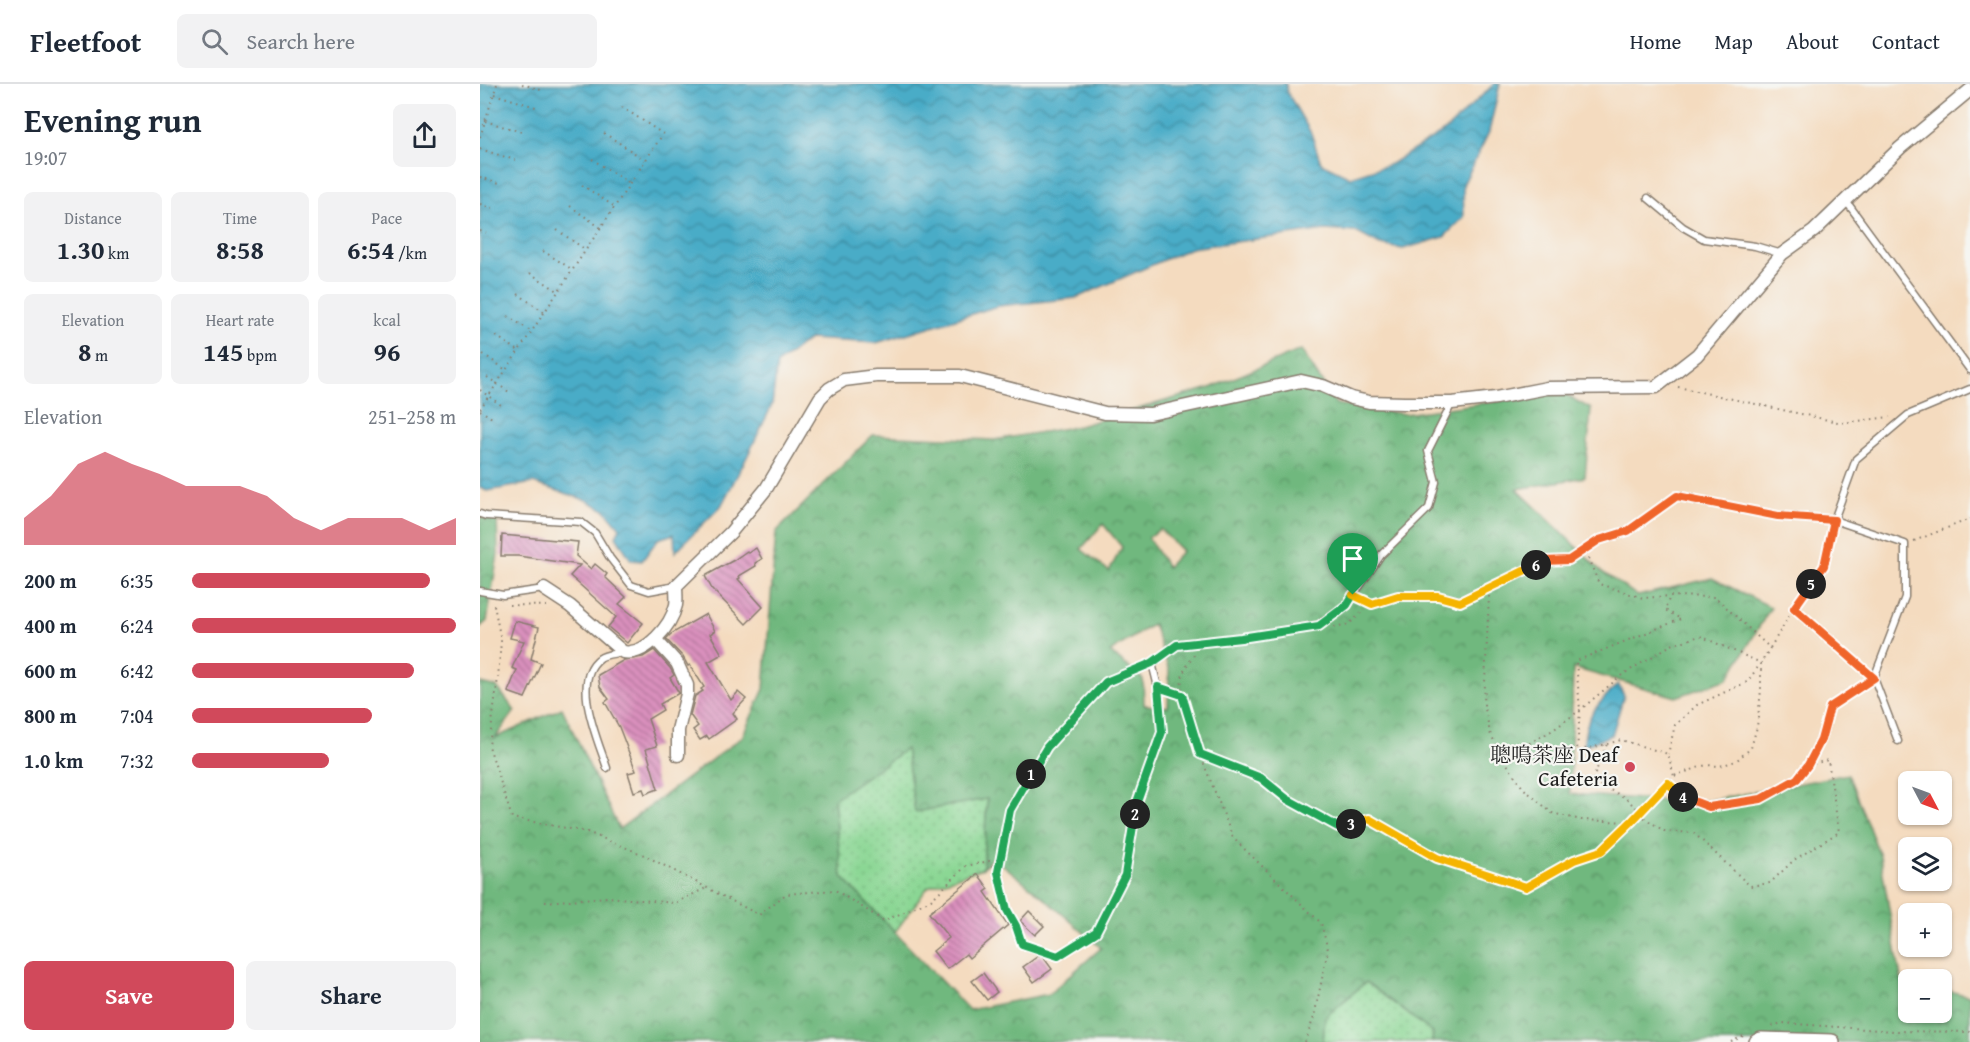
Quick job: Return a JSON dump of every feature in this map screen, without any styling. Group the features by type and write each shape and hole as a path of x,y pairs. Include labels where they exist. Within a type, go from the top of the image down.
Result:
{"street":[{"path":"544,589 570,606 623,652 639,651 656,639 670,618 676,605 676,586 747,513 766,489 820,398 844,380 876,376 960,376 1105,412 1150,414 1301,381 1369,402 1452,403 1496,398 1546,388 1656,387 1697,355 1782,254 1814,231 1900,148 1970,90"},
{"path":"656,639 677,663 687,685 678,730 678,755"},
{"path":"1758,1042 1761,1040 1832,1042"}],"lane":[{"path":"1648,198 1683,227 1704,239 1755,246 1782,254"},
{"path":"1845,200 1970,370"},
{"path":"1834,520 1856,459 1908,415 1970,389"},
{"path":"1096,932 1125,875 1137,802 1162,732 1158,687 1152,663 1177,645 1319,626 1347,605 1381,555 1430,508 1436,482 1428,451 1452,403"},
{"path":"1353,595 1372,604 1398,596 1438,596 1460,602 1544,561 1569,560 1599,540 1628,531 1677,496 1778,516 1834,520 1905,544 1905,597 1874,678 1898,741"},
{"path":"480,514 581,522 595,533 610,558 631,585 649,591 676,586"},
{"path":"480,591 503,595 544,589"},
{"path":"607,768 585,695 585,680 591,667 601,657 623,652"}],"path":[{"path":"480,137 497,84"},
{"path":"522,84 544,91"},
{"path":"494,94 540,108"},
{"path":"622,107 663,134"},
{"path":"485,121 525,133"},
{"path":"492,418 480,410 665,130"},
{"path":"604,133 645,160"},
{"path":"480,149 514,160"},
{"path":"592,159 630,184"},
{"path":"480,177 503,184"},
{"path":"582,185 615,207"},
{"path":"480,204 496,209"},
{"path":"570,206 601,228"},
{"path":"557,230 586,250"},
{"path":"480,231 486,232"},
{"path":"543,251 573,270"},
{"path":"530,273 558,291"},
{"path":"518,294 544,312"},
{"path":"508,316 532,332"},
{"path":"496,336 519,351"},
{"path":"483,354 506,370"},
{"path":"487,377 509,392"},
{"path":"1666,378 1678,387 1842,423 1908,415"},
{"path":"480,390 501,405"},
{"path":"1905,544 1970,519"},
{"path":"1674,776 1668,754 1675,725 1696,705 1747,682 1824,566 1834,520"},
{"path":"1585,550 1599,584 1643,598 1715,597 1770,648"},
{"path":"1490,588 1484,704 1490,733 1503,758 1523,788 1552,813 1581,820 1631,822"},
{"path":"1668,754 1621,740 1577,751 1580,710 1576,661 1681,619 1665,610 1670,596"},
{"path":"487,603 494,604 501,641 489,746 512,818 587,832 644,855 759,915 786,894 835,890 884,921 931,900 966,866 989,861 998,872"},
{"path":"505,605 570,606"},
{"path":"1668,783 1682,796 1709,807 1761,799 1797,779 1808,765 1821,740 1830,707 1874,678 1794,608"},
{"path":"1503,758 1552,730 1622,675 1671,645 1700,636 1761,663"},
{"path":"1096,932 1058,956 1022,944 1007,910 998,872 1010,810 1047,747 1106,682 1152,663"},
{"path":"1200,754 1261,778 1287,799 1338,827 1369,819 1437,858 1526,887 1574,860 1601,851 1674,776 1706,765 1720,766 1736,761 1750,748 1757,728 1761,663"},
{"path":"1158,687 1182,695 1200,754 1233,838 1321,923 1328,950 1314,1017 1305,1042"},
{"path":"1607,744 1592,781 1624,797 1640,813 1664,831 1694,833 1749,886 1770,883 1794,860 1839,832 1828,760 1808,765"},
{"path":"545,902 607,897 675,903 706,888"},
{"path":"1782,1023 1894,1031 1970,1032"}],"green space":[{"path":"1301,350 1336,404 1405,414 1561,392 1591,409 1585,477 1517,489 1601,571 1638,596 1712,578 1771,607 1728,679 1676,697 1573,668 1570,794 1697,803 1848,774 1880,856 1899,969 1898,1023 1952,1023 1952,992 1970,996 1970,1042 1432,1042 1433,1033 1366,982 1325,1017 1323,1042 480,1042 480,683 497,687 515,711 495,738 562,708 619,829 742,737 764,689 776,532 873,435 994,440 1079,426 1210,388","holes":["1103,524 1122,547 1109,571 1081,549","1160,529 1182,551 1167,567 1148,538","1153,624 1169,670 1168,707 1144,705 1143,679 1110,652","906,749 915,812 987,799 983,868 993,857 1101,948 1049,994 969,1010 842,877 834,799"]},
{"path":"497,517 498,554 487,621 480,627 480,518"},
{"path":"906,749 987,799 983,868 928,887 895,932 842,877 833,799"},
{"path":"1366,982 1433,1033 1432,1042 1323,1042 1325,1017"}],"water":[{"path":"480,84 1286,84 1287,92 1311,133 1321,163 1350,177 1391,164 1446,130 1494,84 1500,84 1489,132 1463,185 1464,217 1444,237 1403,249 1380,245 1356,232 1325,230 1191,248 1076,298 998,306 876,343 809,339 777,364 772,405 721,506 675,552 674,534 658,539 642,561 631,560 616,536 620,528 605,510 586,500 533,483 487,491 480,488"},
{"path":"1618,684 1624,695 1612,735 1584,746 1589,718 1598,704"}],"building":[{"path":"502,535 578,542 576,556 591,569 595,564 607,574 605,577 626,597 619,604 643,623 627,643 608,627 616,617 570,576 580,565 518,556 501,556"},
{"path":"756,548 762,559 738,579 763,607 746,624 712,589 705,576"},
{"path":"706,614 715,631 710,634 722,654 708,662 731,700 738,692 746,699 733,713 737,719 709,739 707,736 700,740 693,730 698,726 690,715 695,696 703,691 701,689 704,687 690,665 688,666 683,657 666,639"},
{"path":"515,621 539,627 531,659 541,663 525,698 508,692 517,670 512,668 524,641 510,638"},
{"path":"654,650 670,668 674,675 670,678 679,693 660,704 663,710 648,719 657,746 646,749 658,789 645,794 643,789 634,792 628,773 636,771 619,727 605,702 609,699 600,687 598,675 624,660 643,657"},
{"path":"978,874 989,889 985,892 1008,925 969,958 966,954 947,969 933,951 949,938 929,913"},
{"path":"1029,911 1044,926 1035,935 1020,921"},
{"path":"1041,954 1052,969 1034,982 1023,967"},
{"path":"983,973 997,992 987,1000 972,981"}],"place":[{"name":"聰鳴茶座 Deaf Cafeteria","path":"1630,767"}],"route":[{"path":"1677,496 1778,516 1834,520 1824,566 1794,608 1874,678 1830,707 1821,740 1808,765 1797,779 1761,799 1709,807 1682,796 1668,783 1601,851 1574,860 1526,887 1437,858 1369,819 1338,827 1287,799 1261,778 1200,754 1182,695 1158,687 1162,732 1137,802 1125,875 1096,932 1058,956 1022,944 1007,910 998,872 1010,810 1047,747 1106,682 1152,663 1177,645 1319,626 1347,605 1353,595 1372,604 1398,596 1438,596 1460,602 1544,561 1569,560 1599,540 1628,531 1677,496"}]}
